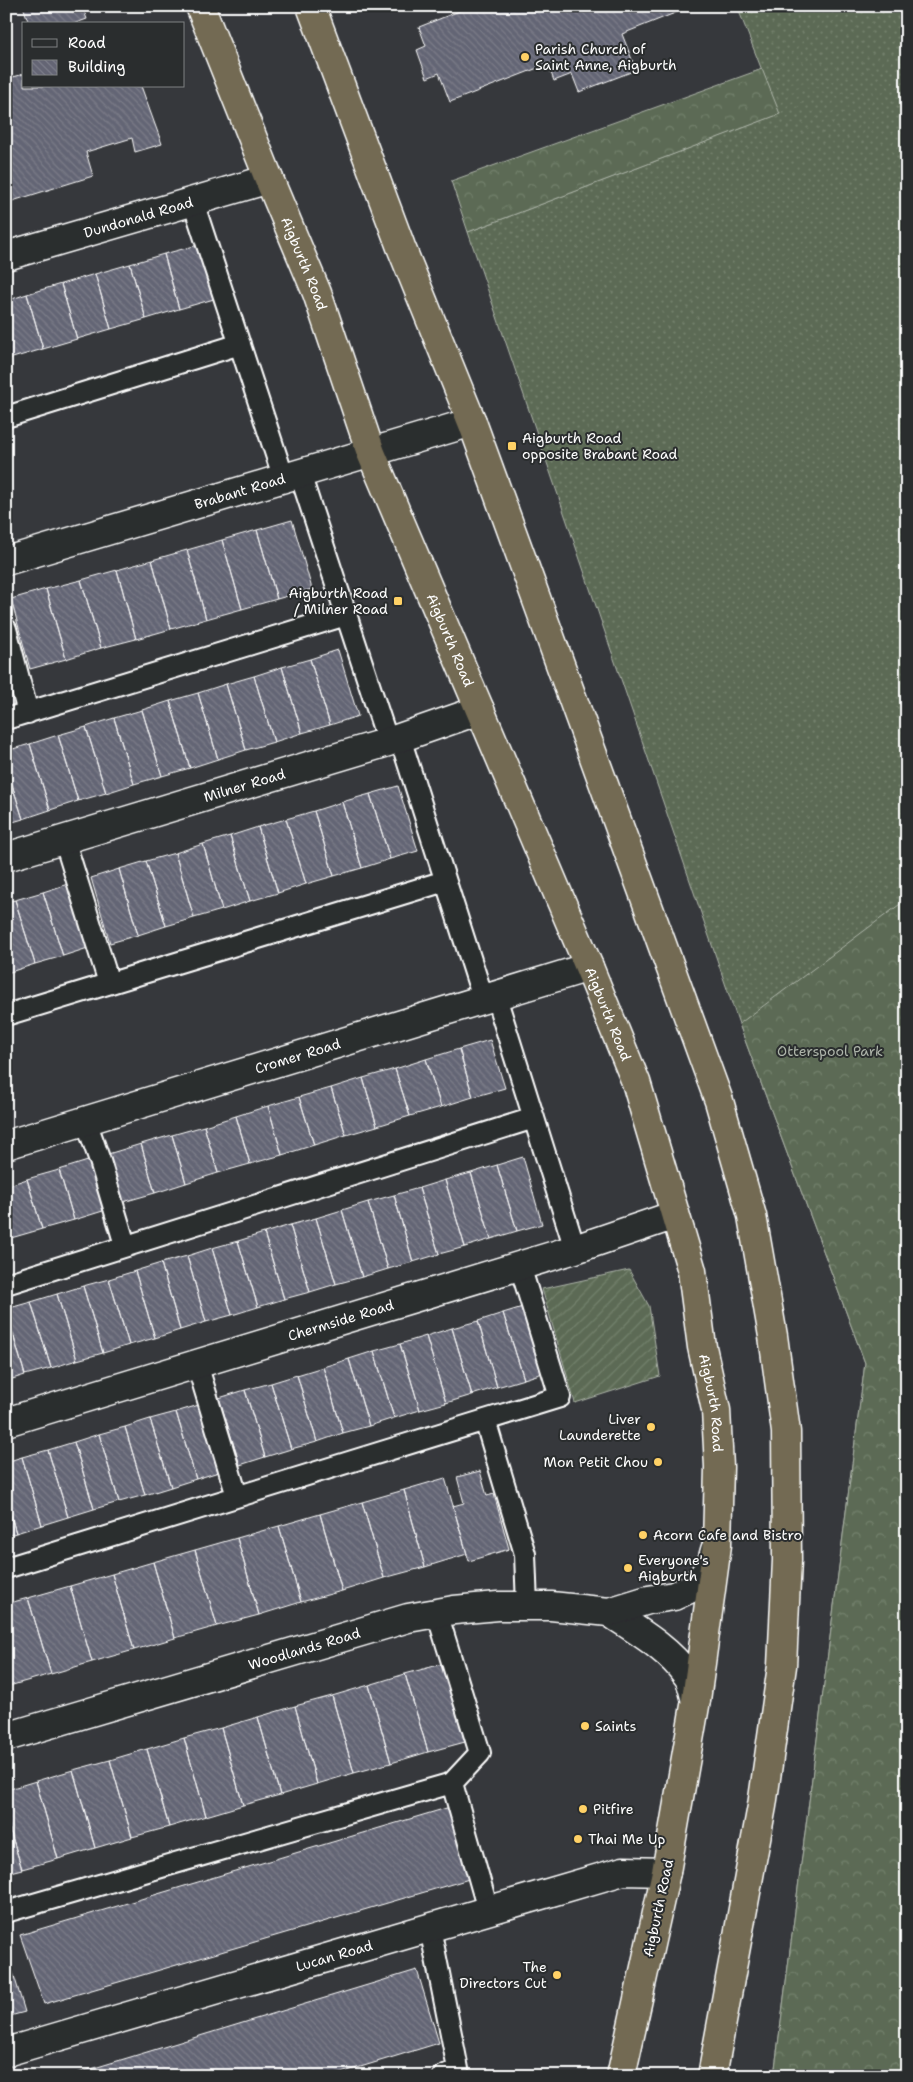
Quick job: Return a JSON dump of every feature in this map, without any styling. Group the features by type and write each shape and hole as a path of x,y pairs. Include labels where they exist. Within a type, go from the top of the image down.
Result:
{"highway":[{"name":"Aigburth Road","path":"200,6 269,179 317,292 371,453 589,966 636,1082 692,1270 702,1347 716,1410 719,1467 717,1544 696,1700 666,1872 621,2076"},
{"path":"311,6 401,247 472,422 719,1101 752,1216 773,1336 786,1432 787,1560 782,1666 762,1806 712,2076"}],"street":[{"name":"Dundonald Road","path":"6,256 269,179"},
{"name":"Brabant Road","path":"6,561 472,422"},
{"name":"Milner Road","path":"6,857 394,740 480,710"},
{"name":"Cromer Road","path":"6,1145 589,966"},
{"name":"Chermside Road","path":"6,1422 520,1266 675,1216"},
{"name":"Woodlands Road","path":"7,1734 408,1618 498,1606 551,1606 609,1612 648,1600 674,1596 689,1589 701,1579 711,1565 717,1544"},
{"name":"Woodlands Road","path":"609,1612 653,1642 672,1659 688,1676 696,1700"},
{"name":"Lucan Road","path":"6,2052 623,1871 666,1872"}],"lane":[{"path":"193,202 240,344 394,740 534,1118 575,1249"},
{"path":"6,416 240,344"},
{"path":"6,719 346,615"},
{"path":"6,629 28,713"},
{"path":"64,838 109,983"},
{"path":"6,1015 445,881"},
{"path":"6,1284 534,1118"},
{"path":"86,1121 100,1161 124,1246"},
{"path":"6,1568 560,1397 520,1266"},
{"path":"197,1364 238,1496"},
{"path":"485,1420 525,1554 527,1606"},
{"path":"6,1912 452,1783 480,1753 438,1613"},
{"path":"452,1783 488,1910"},
{"path":"430,1928 458,2069 442,2076"}],"green space":[{"path":"737,6 907,6 907,2076 774,2076 865,1363 739,1024 468,232 779,114"},
{"path":"762,69 780,114 468,232 451,181"},
{"name":"Otterspool Park","path":"907,899 907,2076 774,2076 865,1363 739,1024"},
{"path":"629,1270 649,1306 660,1376 575,1403 542,1289"}],"building":[{"path":"23,6 82,6 87,19 79,22 28,22"},
{"name":"Parish Church of Saint Anne, Aigburth","path":"472,6 678,6 680,11 622,34 636,70 579,92 572,74 554,81 548,64 450,102 439,73 427,78 417,50 426,46 419,27"},
{"path":"22,75 22,88 142,88 162,144 135,152 132,138 86,152 93,176 6,203 6,79"},
{"path":"198,245 214,299 179,309 164,254"},
{"path":"164,254 179,309 146,319 130,264"},
{"path":"130,264 146,319 111,329 95,274"},
{"path":"95,274 111,329 77,339 61,284"},
{"path":"61,284 77,339 43,349 27,294"},
{"path":"27,294 43,349 9,359 6,351 6,301"},
{"path":"292,520 312,589 277,599 257,530"},
{"path":"257,530 277,599 242,609 222,540"},
{"path":"222,540 242,609 206,619 187,550"},
{"path":"187,550 206,619 171,629 152,560"},
{"path":"152,560 171,629 136,639 117,570"},
{"path":"117,570 136,639 101,648 81,580"},
{"path":"81,580 101,648 66,659 46,589"},
{"path":"46,589 66,659 30,669 11,599"},
{"path":"338,650 358,716 330,725 310,659"},
{"path":"310,659 330,725 302,733 282,667"},
{"path":"282,667 302,733 274,742 254,676"},
{"path":"254,676 274,742 246,750 226,684"},
{"path":"226,684 246,750 218,759 198,693"},
{"path":"198,693 218,759 190,768 170,701"},
{"path":"170,701 190,768 162,776 142,710"},
{"path":"142,710 162,776 134,784 114,718"},
{"path":"114,718 134,784 106,793 86,727"},
{"path":"86,727 106,793 78,801 58,735"},
{"path":"58,735 78,801 50,810 30,744"},
{"path":"30,744 50,810 23,819 6,766 6,751"},
{"path":"6,766 23,819 6,824"},
{"path":"398,786 418,851 390,859 370,794"},
{"path":"370,794 390,859 362,868 342,802"},
{"path":"342,802 362,868 334,876 314,811"},
{"path":"314,811 334,876 306,884 286,819"},
{"path":"286,819 306,884 278,893 258,827"},
{"path":"258,827 278,893 250,901 230,836"},
{"path":"230,836 250,901 222,910 203,844"},
{"path":"203,844 222,910 194,918 175,853"},
{"path":"175,853 194,918 166,926 146,861"},
{"path":"146,861 166,926 138,935 119,869"},
{"path":"119,869 138,935 110,943 91,878"},
{"path":"71,883 91,947 63,956 43,892"},
{"path":"43,892 63,956 35,964 15,900"},
{"path":"15,900 35,964 7,973 6,902"},
{"path":"490,1040 505,1088 473,1097 459,1049"},
{"path":"459,1049 473,1097 441,1107 426,1059"},
{"path":"426,1059 441,1107 410,1116 395,1069"},
{"path":"395,1069 410,1116 377,1126 363,1078"},
{"path":"363,1078 377,1126 346,1135 331,1088"},
{"path":"331,1088 346,1135 314,1145 299,1097"},
{"path":"299,1097 314,1145 282,1155 268,1106"},
{"path":"268,1106 282,1155 250,1164 236,1116"},
{"path":"236,1116 250,1164 218,1173 204,1126"},
{"path":"204,1126 218,1173 186,1183 172,1135"},
{"path":"172,1135 186,1183 155,1193 141,1144"},
{"path":"141,1144 155,1193 123,1202 108,1154"},
{"path":"523,1157 542,1224 517,1231 497,1165"},
{"path":"91,1160 106,1210 74,1220 59,1170"},
{"path":"497,1165 517,1231 491,1239 471,1173"},
{"path":"59,1170 74,1220 42,1229 27,1179"},
{"path":"471,1173 491,1239 465,1247 445,1180"},
{"path":"27,1179 42,1229 11,1238 6,1224 6,1186"},
{"path":"445,1180 465,1247 439,1254 419,1188"},
{"path":"419,1188 439,1254 413,1262 394,1195"},
{"path":"394,1195 413,1262 388,1269 368,1202"},
{"path":"368,1202 388,1269 362,1277 342,1210"},
{"path":"342,1210 362,1277 336,1284 316,1218"},
{"path":"316,1218 336,1284 310,1292 290,1225"},
{"path":"6,1224 11,1238 6,1240"},
{"path":"290,1225 310,1292 284,1299 264,1233"},
{"path":"264,1233 284,1299 258,1307 238,1241"},
{"path":"238,1241 258,1307 232,1315 212,1248"},
{"path":"212,1248 232,1315 206,1322 187,1256"},
{"path":"187,1256 206,1322 180,1330 161,1263"},
{"path":"161,1263 180,1330 155,1338 135,1271"},
{"path":"135,1271 155,1338 129,1345 109,1279"},
{"path":"109,1279 129,1345 103,1353 83,1286"},
{"path":"83,1286 103,1353 77,1360 57,1294"},
{"path":"57,1294 77,1360 51,1368 31,1302"},
{"path":"31,1302 51,1368 25,1375 6,1309"},
{"path":"529,1305 549,1371 524,1379 503,1313"},
{"path":"6,1312 25,1375 6,1381"},
{"path":"503,1313 524,1379 497,1387 478,1321"},
{"path":"478,1321 497,1387 472,1395 452,1328"},
{"path":"452,1328 472,1395 446,1403 426,1336"},
{"path":"426,1336 446,1403 420,1410 400,1344"},
{"path":"400,1344 420,1410 394,1418 374,1351"},
{"path":"374,1351 394,1418 369,1426 349,1359"},
{"path":"349,1359 369,1426 343,1433 323,1367"},
{"path":"323,1367 343,1433 317,1442 297,1375"},
{"path":"297,1375 317,1442 291,1449 271,1383"},
{"path":"271,1383 291,1449 265,1457 245,1390"},
{"path":"245,1390 265,1457 240,1465 219,1398"},
{"path":"202,1404 222,1471 196,1479 176,1412"},
{"path":"176,1412 196,1479 171,1487 150,1419"},
{"path":"150,1419 171,1487 145,1495 125,1427"},
{"path":"125,1427 145,1495 119,1502 99,1434"},
{"path":"99,1434 119,1502 94,1509 74,1442"},
{"path":"74,1442 94,1509 68,1517 48,1450"},
{"path":"48,1450 68,1517 42,1525 22,1457"},
{"path":"22,1457 42,1525 16,1533 6,1499 6,1462"},
{"path":"480,1471 487,1496 494,1494 509,1549 469,1561 453,1506 464,1503 457,1477"},
{"path":"445,1478 467,1554 425,1567 404,1490"},
{"path":"404,1490 425,1567 384,1578 362,1502"},
{"path":"6,1499 16,1533 6,1536"},
{"path":"362,1502 384,1578 342,1591 320,1514"},
{"path":"320,1514 342,1591 301,1602 279,1526"},
{"path":"279,1526 301,1602 259,1615 237,1538"},
{"path":"237,1538 259,1615 217,1626 195,1550"},
{"path":"195,1550 217,1626 175,1638 153,1562"},
{"path":"153,1562 175,1638 134,1650 112,1574"},
{"path":"112,1574 134,1650 92,1662 70,1586"},
{"path":"70,1586 92,1662 51,1674 28,1598"},
{"path":"28,1598 51,1674 9,1686 6,1677 6,1604"},
{"path":"442,1664 465,1742 428,1752 405,1674"},
{"path":"405,1674 428,1752 391,1763 369,1685"},
{"path":"369,1685 391,1763 354,1773 332,1696"},
{"path":"332,1696 354,1773 317,1784 295,1706"},
{"path":"295,1706 317,1784 280,1795 258,1717"},
{"path":"258,1717 280,1795 243,1805 221,1728"},
{"path":"221,1728 243,1805 206,1816 184,1738"},
{"path":"184,1738 206,1816 169,1827 147,1749"},
{"path":"147,1749 169,1827 132,1837 110,1760"},
{"path":"110,1760 132,1837 95,1848 73,1770"},
{"path":"73,1770 95,1848 58,1859 36,1781"},
{"path":"36,1781 58,1859 22,1869 6,1817 6,1790"},
{"path":"450,1807 469,1879 44,2004 20,1935"},
{"path":"6,1817 22,1869 6,1873"},
{"path":"6,1949 25,2012 6,2017"},
{"path":"417,1970 439,2043 331,2076 68,2076"}],"place":[{"name":"Parish Church of Saint Anne, Aigburth","path":"525,57"},
{"name":"Aigburth Road opposite Brabant Road","path":"512,446"},
{"name":"Aigburth Road / Milner Road","path":"398,601"},
{"name":"Liver Launderette","path":"651,1427"},
{"name":"Mon Petit Chou","path":"658,1462"},
{"name":"Acorn Cafe and Bistro","path":"643,1535"},
{"name":"Everyone's Aigburth","path":"628,1568"},
{"name":"Saints","path":"585,1726"},
{"name":"Pitfire","path":"583,1809"},
{"name":"Thai Me Up","path":"578,1839"},
{"name":"The Directors Cut","path":"557,1975"}]}
